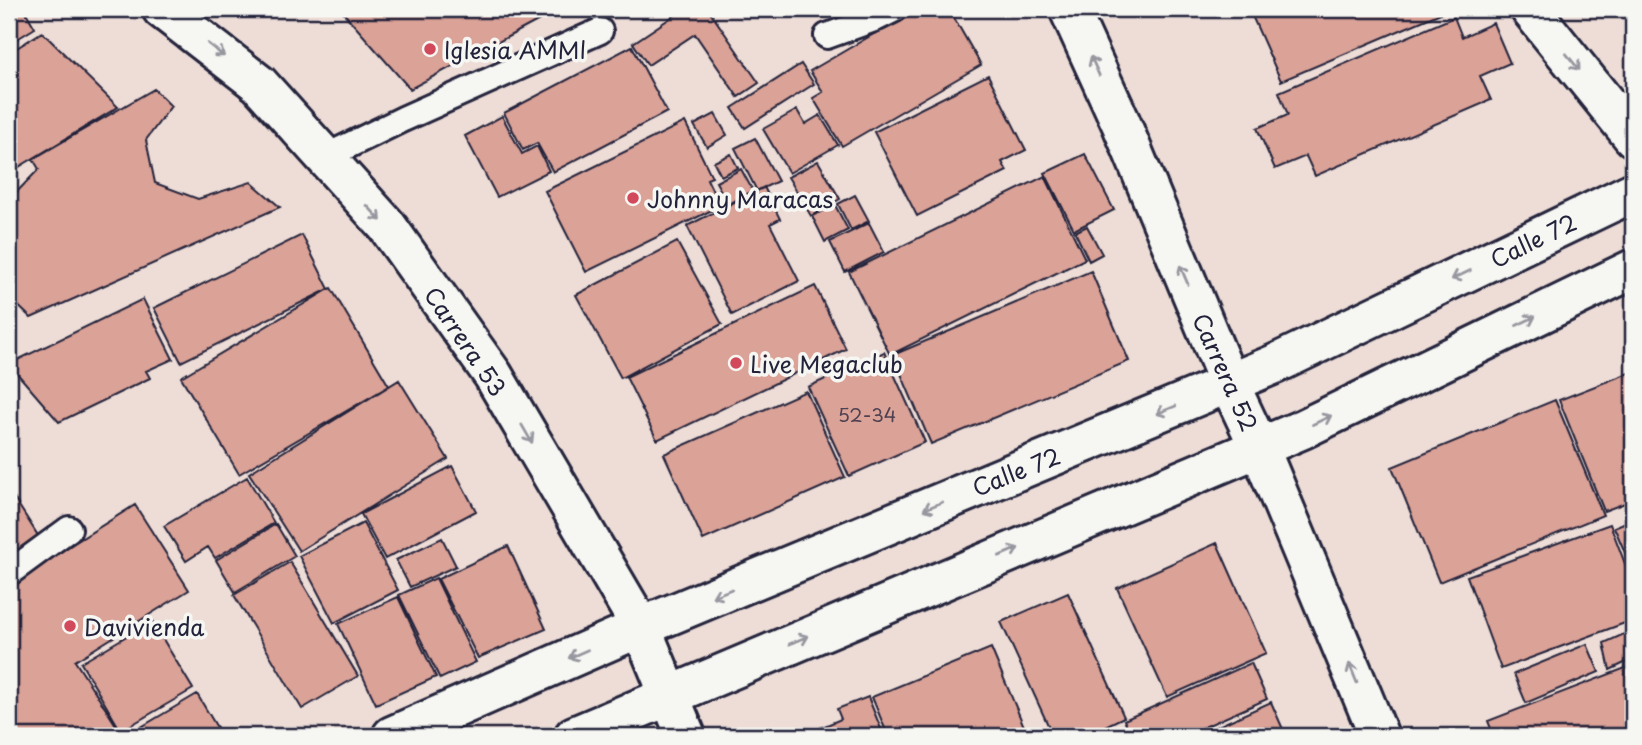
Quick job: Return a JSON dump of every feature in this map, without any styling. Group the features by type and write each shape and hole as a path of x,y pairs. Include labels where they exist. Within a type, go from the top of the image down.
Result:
{"main road":[{"name":"Carrera 53","path":"162,9 259,83 387,226 493,375 640,627 686,736"},
{"name":"Carrera 52","path":"1069,9 1121,123 1228,383 1259,447 1379,736"},
{"path":"1530,9 1633,137"},
{"name":"Calle 72","path":"392,736 640,627 1275,364 1633,192"},
{"path":"574,736 1303,429 1633,269"}],"lane":[{"path":"827,36 895,9"},
{"path":"325,157 600,31"},
{"path":"9,573 69,529"}],"building":[{"path":"9,9 24,9 35,28 9,44"},
{"name":"Iglesia AMMI","path":"340,9 560,9 410,89"},
{"path":"684,9 708,9 759,83 738,97 695,34 648,65 633,43"},
{"path":"917,9 949,9 981,65 842,146 813,98 823,92 810,71"},
{"path":"1249,9 1450,9 1281,81"},
{"path":"1454,17 1462,37 1493,23 1510,63 1480,76 1491,100 1315,176 1306,156 1275,169 1257,128 1288,115 1279,92"},
{"path":"42,32 118,107 9,173 9,53"},
{"path":"632,46 667,112 553,172 537,143 523,150 504,113"},
{"path":"801,64 814,84 745,128 732,108"},
{"path":"988,75 1026,150 1002,162 1007,171 917,216 874,132"},
{"path":"154,89 171,106 146,140 155,183 198,199 251,182 280,207 31,318 9,297 9,200 39,169 33,159"},
{"path":"797,110 805,124 820,115 838,145 789,173 763,129"},
{"path":"715,114 727,135 707,147 694,125"},
{"path":"502,116 522,154 537,146 549,171 497,197 465,136"},
{"name":"Johnny Maracas","path":"685,122 712,177 707,179 720,206 586,272 545,191"},
{"path":"755,138 778,181 757,191 735,148"},
{"path":"731,154 738,168 721,176 714,162"},
{"path":"1085,154 1114,210 1074,230 1045,173"},
{"path":"818,161 840,199 811,216 788,177"},
{"path":"741,169 753,191 728,204 716,182"},
{"path":"1045,176 1085,259 890,355 849,272"},
{"path":"764,187 780,219 770,224 799,281 732,315 687,226"},
{"path":"855,195 869,221 851,230 838,204"},
{"path":"835,205 848,230 825,242 812,216"},
{"path":"869,223 884,252 845,272 830,242"},
{"path":"1087,226 1102,254 1089,261 1075,232"},
{"path":"302,235 329,289 181,362 154,308"},
{"path":"677,242 722,324 621,378 576,295"},
{"path":"1091,271 1129,361 931,444 893,355"},
{"name":"Live Megaclub","path":"815,286 846,349 657,440 626,377"},
{"path":"331,288 389,386 239,474 181,377"},
{"path":"143,299 173,359 146,371 150,378 59,422 9,364"},
{"path":"884,352 925,442 849,476 808,387"},
{"path":"1631,372 1633,500 1604,511 1559,400"},
{"path":"399,380 448,459 299,551 249,473"},
{"path":"806,391 845,477 703,540 664,454"},
{"path":"1555,400 1603,515 1439,582 1392,467"},
{"path":"452,466 476,511 385,559 361,514"},
{"path":"247,477 274,523 215,558 208,547 186,561 164,526"},
{"path":"9,490 44,545 9,567"},
{"name":"Davivienda","path":"135,505 189,590 75,661 123,736 12,736 9,732 9,584"},
{"path":"1633,519 1633,562 1630,564 1614,527"},
{"path":"363,523 398,590 334,623 299,556"},
{"path":"276,524 295,556 235,592 216,560"},
{"path":"1610,524 1633,585 1633,620 1501,669 1467,576"},
{"path":"442,538 456,566 410,587 396,560"},
{"path":"1217,543 1266,653 1167,697 1117,588"},
{"path":"508,546 546,629 478,658 438,579"},
{"path":"290,562 358,676 302,709 234,595"},
{"path":"436,578 476,662 440,679 399,595"},
{"path":"1068,593 1124,717 1105,726 1110,736 1053,736 1001,622"},
{"path":"398,597 436,677 376,704 338,624"},
{"path":"152,621 193,689 121,731 81,663"},
{"path":"1633,630 1633,659 1610,670 1604,643"},
{"path":"1587,644 1599,672 1526,703 1514,674"},
{"path":"991,648 1028,736 888,736 872,697"},
{"path":"1251,663 1267,699 1184,736 1131,736 1124,720"},
{"path":"1628,667 1633,679 1633,736 1494,736 1488,721"},
{"path":"197,694 222,736 126,736"},
{"path":"868,697 884,736 816,736 813,731 841,719 837,709"},
{"path":"1271,702 1286,736 1196,736"}],"place":[{"name":"Iglesia AMMI","path":"430,49"},
{"name":"Johnny Maracas","path":"633,198"},
{"name":"Live Megaclub","path":"736,363"},
{"name":"Davivienda","path":"70,626"}]}
